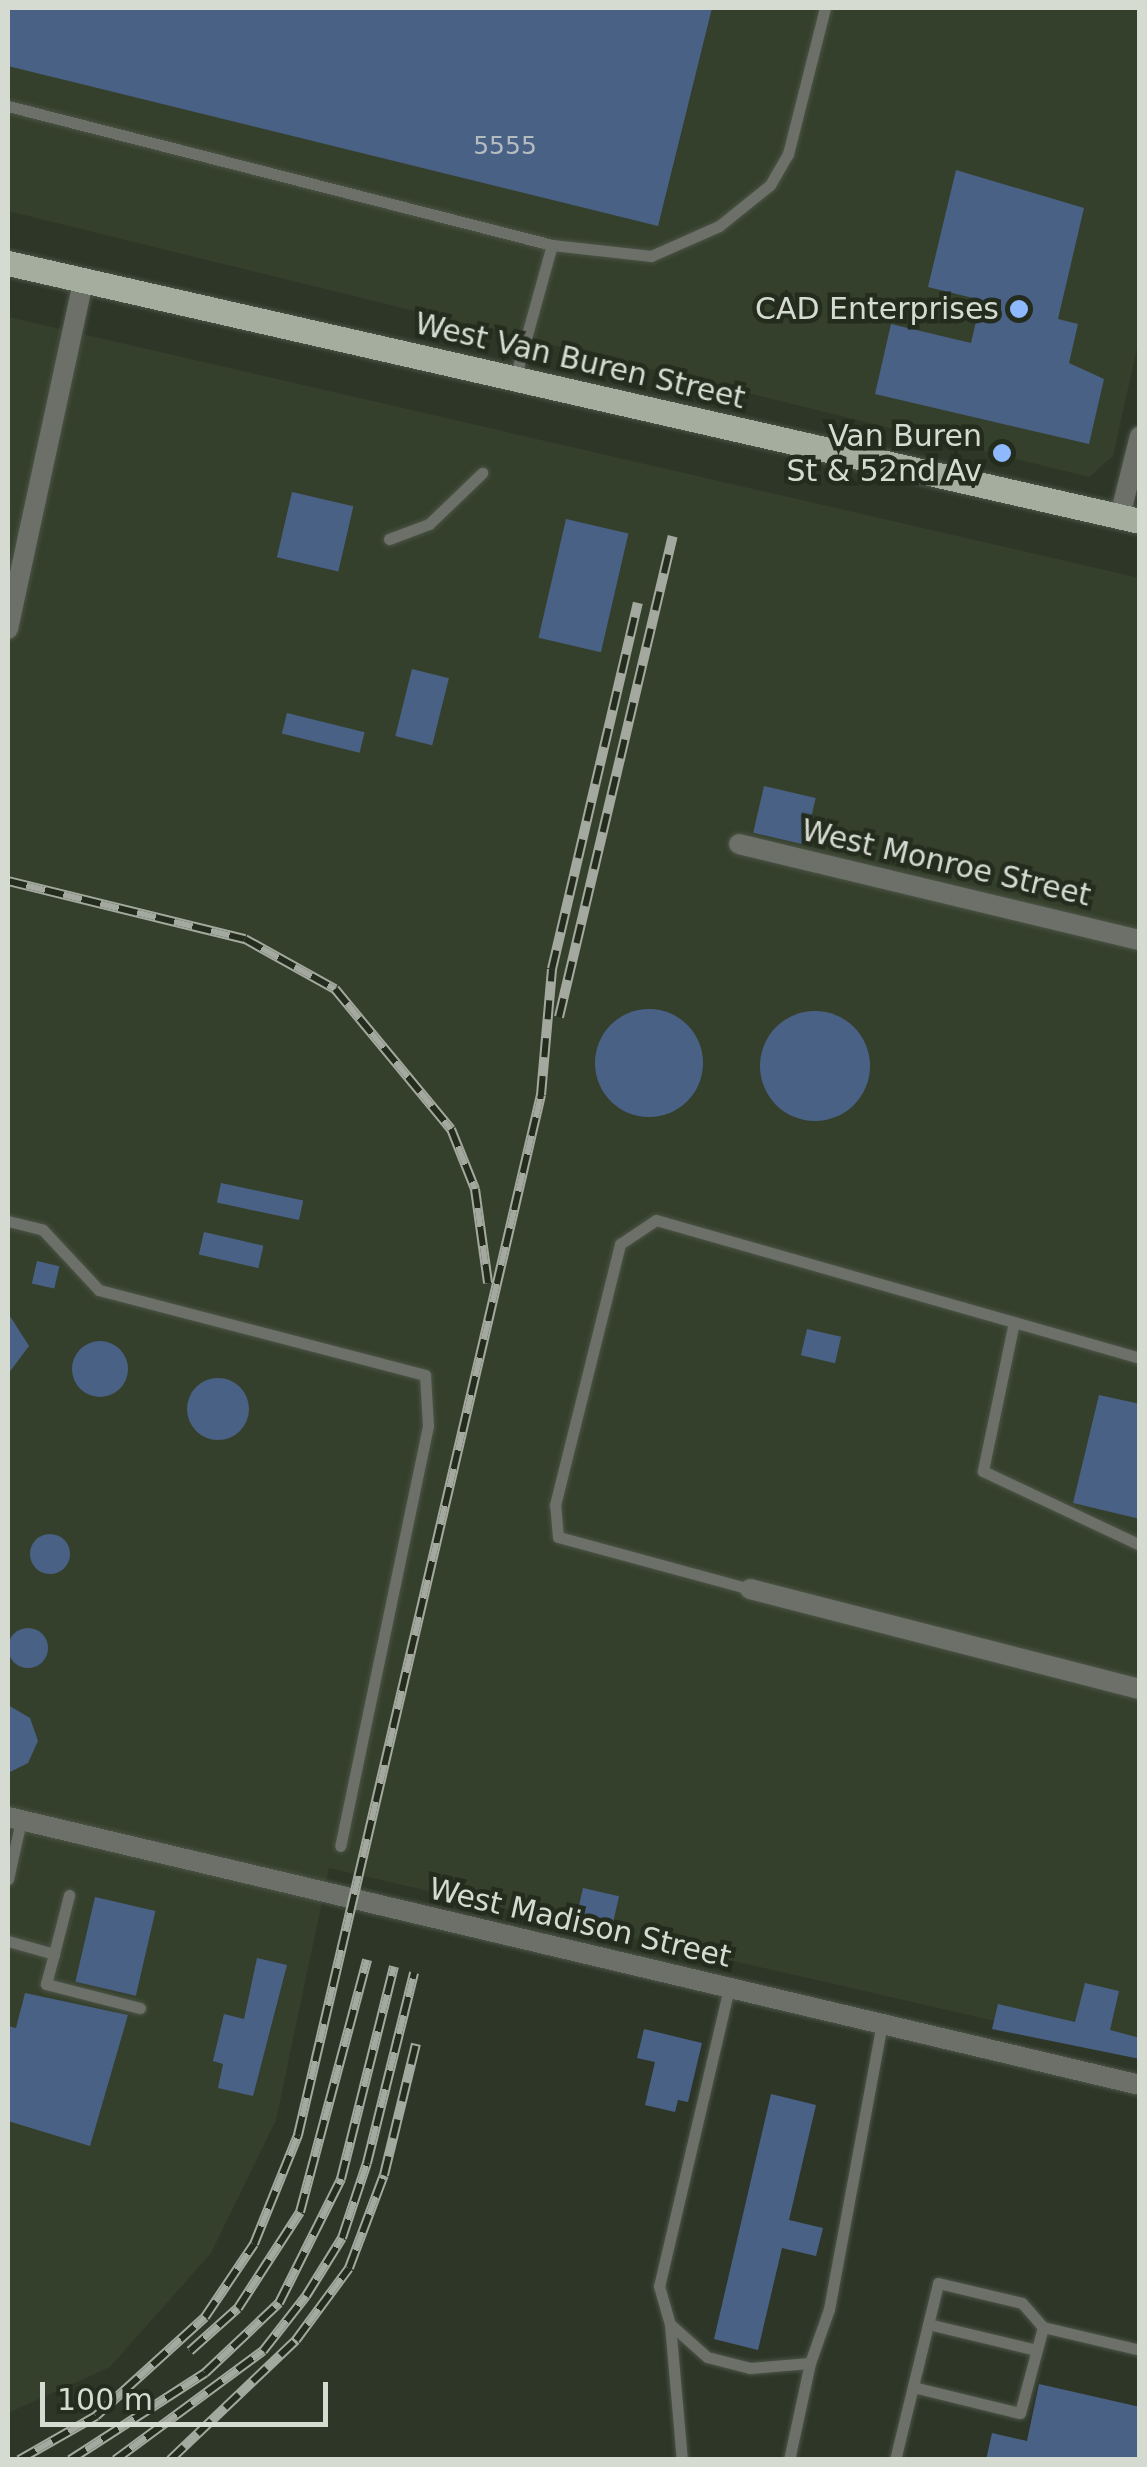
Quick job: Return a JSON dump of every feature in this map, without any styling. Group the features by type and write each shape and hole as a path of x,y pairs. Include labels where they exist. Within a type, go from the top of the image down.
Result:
{"main road":[{"name":"West Van Buren Street","path":"8,263 1130,518"}],"street":[{"path":"8,629 83,282"},
{"path":"1130,518 1140,436"},
{"name":"West Monroe Street","path":"739,844 1140,940"},
{"path":"750,1590 1140,1689"},
{"name":"West Madison Street","path":"14,1819 1140,2084"}],"lane":[{"path":"8,106 552,244 651,256 743,208 788,154 826,8"},
{"path":"515,379 552,244"},
{"path":"389,539 429,524 482,473"},
{"path":"750,1590 558,1538 555,1506 620,1244 656,1220 1140,1358"},
{"path":"8,1221 43,1230 98,1290 425,1375 428,1426 340,1846"},
{"path":"1014,1322 983,1472 1140,1545"},
{"path":"8,1879 14,1819"},
{"path":"69,1895 46,1984 140,2008"},
{"path":"8,1941 54,1954"},
{"path":"682,2460 670,2324 659,2286 729,1988"},
{"path":"789,2460 810,2363 829,2309 882,2024"},
{"path":"895,2460 938,2283 1022,2303 1042,2327 1140,2350"},
{"path":"670,2324 707,2357 785,2372 810,2363"},
{"path":"928,2324 1036,2350"},
{"path":"913,2387 1020,2413 1042,2327"}],"shaded area":[{"path":"8,8 1139,8 1139,339 1113,456 1089,477 8,211"},
{"path":"8,317 1139,578 1139,2054 329,1868 276,2120 211,2253 110,2367 8,2413"}],"building":[{"path":"8,8 712,8 658,226 8,66"},
{"name":"CAD Enterprises","path":"956,170 1084,208 1058,319 1078,324 1069,363 1104,379 1089,444 875,394 891,324 971,343 981,300 928,287"},
{"path":"292,492 353,506 338,571 277,557"},
{"path":"566,519 628,533 601,652 539,638"},
{"path":"412,669 449,678 432,745 395,736"},
{"path":"287,713 365,732 360,753 282,733"},
{"path":"764,786 816,798 805,845 753,833"},
{"path":"649,1009 670,1013 687,1025 699,1042 703,1063 699,1084 687,1101 670,1113 649,1117 628,1113 611,1101 599,1084 595,1063 599,1042 611,1025 628,1013"},
{"path":"815,1011 836,1015 854,1027 866,1045 870,1066 866,1087 854,1105 836,1117 815,1121 794,1117 776,1105 764,1087 760,1066 764,1045 776,1027 794,1015"},
{"path":"221,1183 303,1200 299,1220 217,1203"},
{"path":"204,1232 263,1246 258,1268 199,1254"},
{"path":"37,1261 59,1266 54,1289 32,1283"},
{"path":"8,1313 29,1346 8,1374"},
{"path":"807,1329 841,1337 835,1363 801,1355"},
{"path":"100,1341 120,1349 128,1369 120,1389 100,1397 80,1389 72,1369 80,1349"},
{"path":"218,1378 240,1387 249,1409 240,1431 218,1440 196,1431 187,1409 196,1387"},
{"path":"1099,1395 1140,1404 1140,1519 1073,1503"},
{"path":"50,1534 64,1540 70,1554 64,1568 50,1574 36,1568 30,1554 36,1540"},
{"path":"28,1628 42,1634 48,1648 42,1662 28,1668 14,1662 8,1648 14,1634"},
{"path":"8,1705 30,1718 38,1741 28,1763 8,1773"},
{"path":"583,1888 619,1896 613,1923 577,1914"},
{"path":"95,1897 155,1911 136,1996 75,1982"},
{"path":"257,1958 287,1965 253,2096 218,2088 223,2064 213,2061 224,2014 244,2019"},
{"path":"1085,1983 1119,1991 1110,2030 1140,2038 1140,2059 992,2029 998,2004 1075,2022"},
{"path":"25,1993 128,2015 90,2146 8,2121 8,2026 16,2028"},
{"path":"644,2029 702,2043 688,2102 678,2100 675,2112 645,2105 655,2062 637,2058"},
{"path":"771,2094 816,2105 789,2220 823,2228 816,2256 782,2248 758,2350 714,2339"},
{"path":"1039,2384 1140,2407 1140,2460 986,2460 992,2433 1027,2441"}],"railway":[{"path":"559,1017 673,536"},
{"path":"19,2460 96,2416 205,2317 254,2244 298,2135 541,1095 552,969 638,603"},
{"path":"8,881 245,939 335,989 451,1129 475,1189 488,1283"},
{"path":"190,2351 238,2308 300,2212 367,1960"},
{"path":"70,2460 205,2373 279,2303 341,2179 394,1966"},
{"path":"115,2460 263,2351 306,2296 342,2238 367,2163 414,1973"},
{"path":"170,2460 296,2340 349,2268 384,2175 416,2044"}],"place":[{"name":"CAD Enterprises","path":"1019,309"},
{"name":"Van Buren St & 52nd Av","path":"1002,453"}]}
